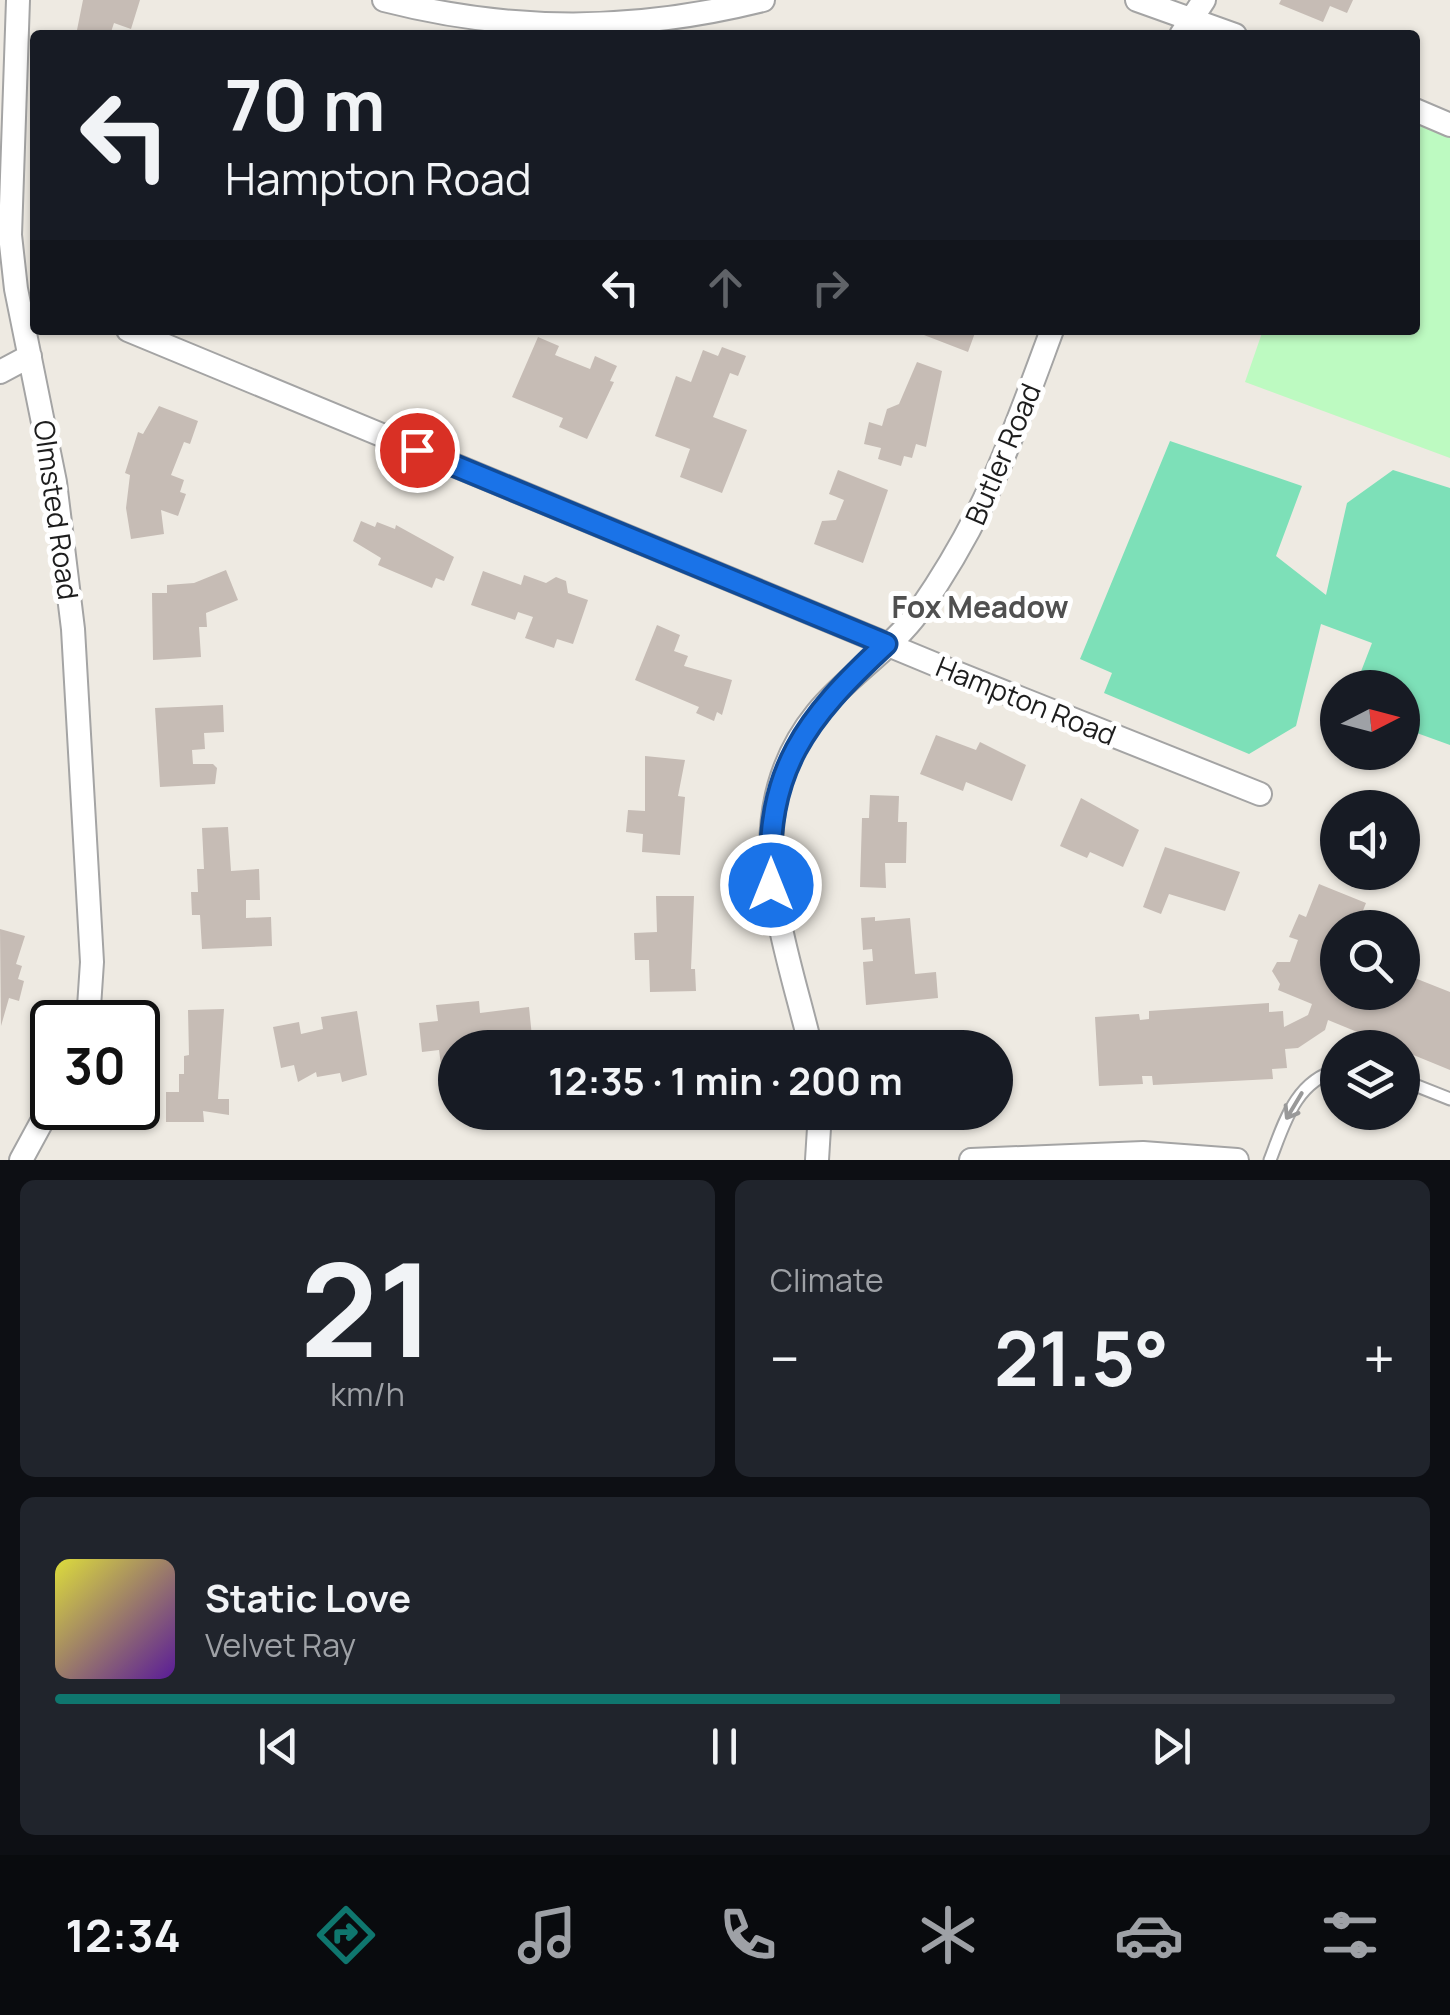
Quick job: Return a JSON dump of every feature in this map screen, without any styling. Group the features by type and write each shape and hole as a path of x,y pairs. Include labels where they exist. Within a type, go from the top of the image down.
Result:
{"street":[{"name":"Olmsted Road","path":"18,0 10,234 17,290 55,482 72,629 92,962 89,1000"},
{"path":"384,0 439,14 578,27 691,16 763,0"},
{"path":"1137,0 1222,30"},
{"path":"1420,112 1450,124"},
{"name":"Hampton Road","path":"140,335 886,644 1260,794"},
{"name":"Butler Road","path":"806,1030 773,900 770,861 774,800 796,743 817,712 916,616 972,532 1012,441 1050,335"},
{"path":"0,372 30,356"},
{"path":"21,1160 37,1130"},
{"path":"817,1160 819,1130"},
{"path":"971,1160 1143,1153 1238,1160"}],"lane":[{"path":"1270,1160 1292,1105 1309,1084 1320,1079"},
{"path":"1420,1087 1450,1099"}],"green space":[{"path":"1420,114 1450,128 1450,458 1245,382 1261,335 1420,335"},
{"path":"1170,441 1302,486 1276,556 1326,595 1347,503 1393,470 1450,488 1450,745 1420,734 1420,670 1362,670 1372,643 1321,624 1296,726 1249,754 1104,693 1112,673 1080,659"}],"building":[{"path":"83,0 140,0 131,29 114,23 112,30 77,30"},
{"path":"1281,0 1353,0 1347,13 1330,6 1323,22 1279,4"},
{"path":"924,335 974,335 968,352"},
{"path":"538,337 559,346 555,355 590,369 595,356 617,366 610,381 614,382 587,439 559,427 563,418 512,397"},
{"path":"722,347 746,356 738,376 730,373 713,417 747,430 722,493 680,477 690,449 655,436 676,376 691,382 703,350 718,356"},
{"path":"917,362 942,371 926,447 916,444 912,458 904,456 901,466 878,459 881,448 864,444 869,422 882,426 887,409 899,404"},
{"path":"159,406 198,421 190,444 184,442 171,475 184,480 180,492 186,494 178,516 161,510 164,534 131,539 126,508 130,475 125,473 138,432 143,434"},
{"path":"838,470 888,490 863,563 814,544 822,521 836,520 844,500 829,494"},
{"path":"361,521 375,527 377,522 395,529 396,525 454,557 444,581 436,578 432,588 378,565 381,558 353,541"},
{"path":"226,570 238,600 206,613 207,627 199,627 201,657 153,660 152,593 167,593 167,585 194,583"},
{"path":"483,571 521,585 524,575 546,583 556,577 566,581 568,593 588,600 573,644 557,639 554,648 525,638 533,617 518,612 515,620 471,605"},
{"path":"657,625 680,635 674,651 688,656 684,666 732,680 722,715 717,712 714,721 696,713 699,707 635,680"},
{"path":"223,705 224,732 204,733 205,749 192,750 193,764 213,764 217,768 215,784 160,787 155,708"},
{"path":"936,735 976,750 980,742 1026,765 1012,801 966,782 963,791 920,774"},
{"path":"645,756 685,760 678,796 685,797 680,855 642,852 643,834 626,832 628,810 645,811"},
{"path":"870,795 899,796 898,822 907,822 906,863 885,863 886,888 860,887 862,818 869,818"},
{"path":"1081,798 1139,830 1123,867 1090,852 1087,858 1060,846"},
{"path":"228,827 231,871 259,869 260,900 246,900 246,918 271,917 272,946 202,949 200,915 192,915 191,892 198,892 197,869 204,869 202,828"},
{"path":"1165,847 1240,872 1225,911 1169,894 1161,914 1143,907"},
{"path":"1319,884 1320,890 1334,890 1366,903 1363,910 1320,910 1320,1010 1420,1010 1420,980 1450,992 1450,1070 1420,1058 1420,1030 1352,1030 1328,1020 1325,1030 1298,1048 1285,1049 1287,1068 1272,1069 1273,1079 1153,1085 1152,1076 1142,1076 1143,1084 1099,1086 1095,1017 1139,1014 1140,1020 1149,1019 1149,1011 1269,1003 1269,1012 1283,1011 1284,1027 1308,1015 1312,1004 1278,990 1280,984 1272,971 1277,962 1290,962 1298,940 1289,937 1299,914 1306,917"},
{"path":"656,896 694,896 691,969 695,969 696,991 650,992 649,960 635,960 634,933 657,932"},
{"path":"875,917 875,921 910,918 915,974 936,972 938,998 866,1005 863,962 873,961 872,949 863,950 861,918"},
{"path":"0,929 25,936 16,964 22,966 18,979 24,981 19,1001 9,998 1,1026"},
{"path":"479,1001 480,1013 529,1007 531,1030 438,1030 438,1050 422,1052 419,1023 438,1021 436,1005"},
{"path":"224,1009 218,1099 229,1099 229,1115 203,1111 204,1122 166,1122 166,1092 179,1092 179,1074 184,1074 184,1056 189,1055 188,1010"},
{"path":"357,1011 367,1075 342,1082 340,1073 317,1077 316,1072 298,1082 294,1065 281,1068 273,1027 299,1022 301,1034 323,1029 321,1017"}],"district":[{"name":"Fox Meadow","path":"980,608"}],"route":[{"path":"417,450 886,644 817,712 787,759 774,800 771,885"}]}
